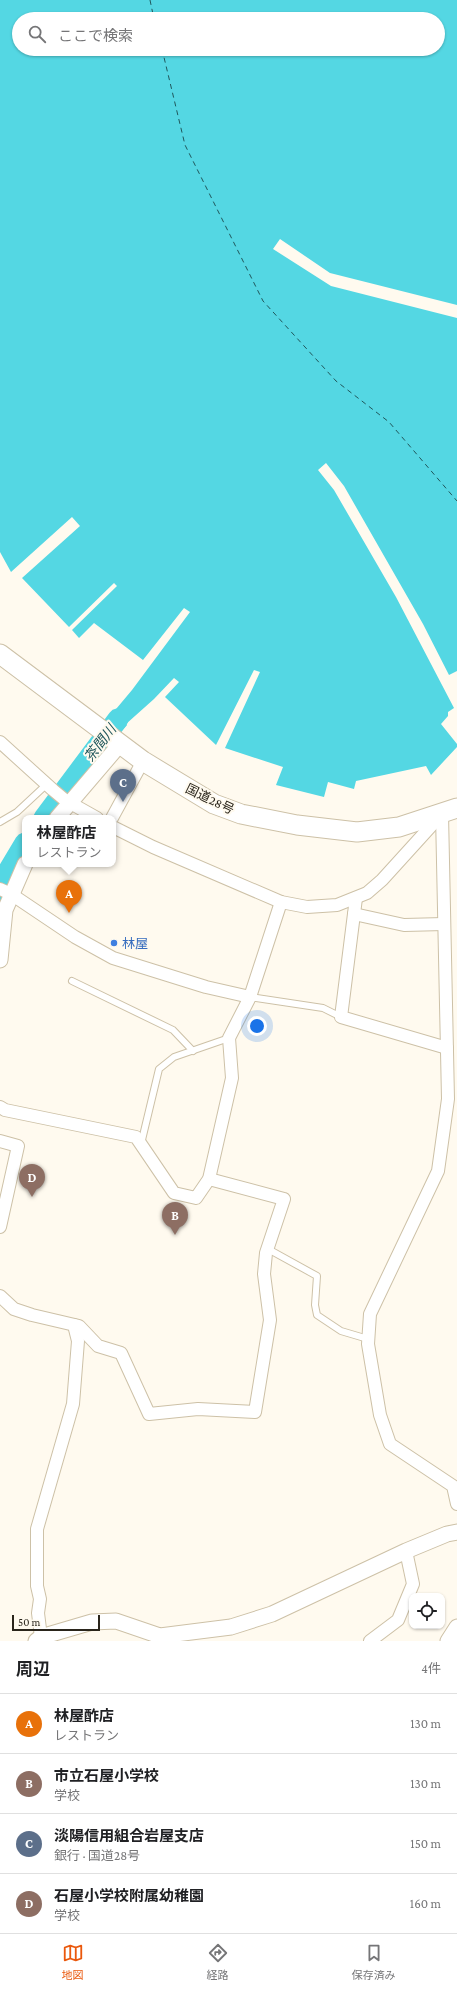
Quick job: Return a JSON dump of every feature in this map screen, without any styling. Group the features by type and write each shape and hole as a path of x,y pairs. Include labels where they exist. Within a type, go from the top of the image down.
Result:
{"highway":[{"name":"国道28号","path":"0,654 100,727 143,761 214,804 242,814 297,825 357,832 399,827 449,811"}],"street":[{"path":"59,815 67,801 118,741"},
{"path":"0,742 50,788 67,801 92,815"},
{"path":"114,815 143,761"},
{"path":"116,828 153,847 282,902 307,907 337,905 367,893 382,880 449,811"},
{"path":"449,811 444,924 447,1048 452,1102 438,1171 370,1314 368,1339 380,1415 390,1444 453,1486 457,1504"},
{"path":"0,960 6,892 23,867"},
{"path":"6,892 75,938 113,958 206,987 250,997"},
{"path":"356,898 341,1017 447,1048"},
{"path":"0,1107 5,1110 136,1137 174,1194 196,1198 209,1179 232,1078 229,1038 250,997 282,902"},
{"path":"354,914 404,925 444,924"},
{"path":"0,1141 18,1146 0,1227"},
{"path":"0,1296 14,1309 32,1315 79,1326 98,1346 121,1353 149,1414 198,1409 255,1412 270,1320 264,1274 268,1249 284,1199 209,1179"},
{"path":"74,1325 78,1341 74,1404 36,1529 37,1586 40,1599 38,1613 39,1639 92,1622 116,1621 160,1636 232,1627 272,1614 406,1551 447,1534 457,1532"},
{"path":"370,1641 398,1620 413,1584 406,1551"},
{"path":"448,1641 457,1627"}],"lane":[{"path":"0,822 17,812 50,788"},
{"path":"72,981 173,1030 193,1051"},
{"path":"250,997 323,1008 341,1017"},
{"path":"141,1145 160,1069 174,1057 229,1038"},
{"path":"268,1249 316,1276 315,1305 317,1315 341,1331 368,1339"}],"water":[{"path":"0,0 457,0 457,671 449,675 423,624 344,486 326,463 318,470 334,490 396,597 454,708 448,712 448,716 441,724 457,744 457,747 431,775 426,766 356,781 354,789 328,782 324,797 276,785 283,767 225,748 260,672 254,670 216,745 165,697 179,682 174,678 154,699 126,724 127,725 121,732 106,721 132,690 190,612 184,608 143,660 94,623 79,638 72,630 117,586 114,583 69,627 22,578 80,526 72,517 11,572 0,552"}],"pier":[{"path":"280,239 330,273 457,305 457,318 331,286 273,249"}],"waterway":[{"name":"茶間川","path":"46,815 118,719"},
{"name":"茶間川","path":"0,891 4,878 22,848"}],"ferry route":[{"path":"150,0 153,12"},
{"path":"164,56 185,145 263,301 336,381 389,422 457,501"}],"place":[{"name":"淡陽信用組合岩屋支店","path":"123,802"},
{"name":"林屋酢店","path":"69,913"},
{"name":"林屋","path":"114,943"},
{"name":"石屋小学校附属幼稚園","path":"32,1197"},
{"name":"市立石屋小学校","path":"175,1235"}]}
